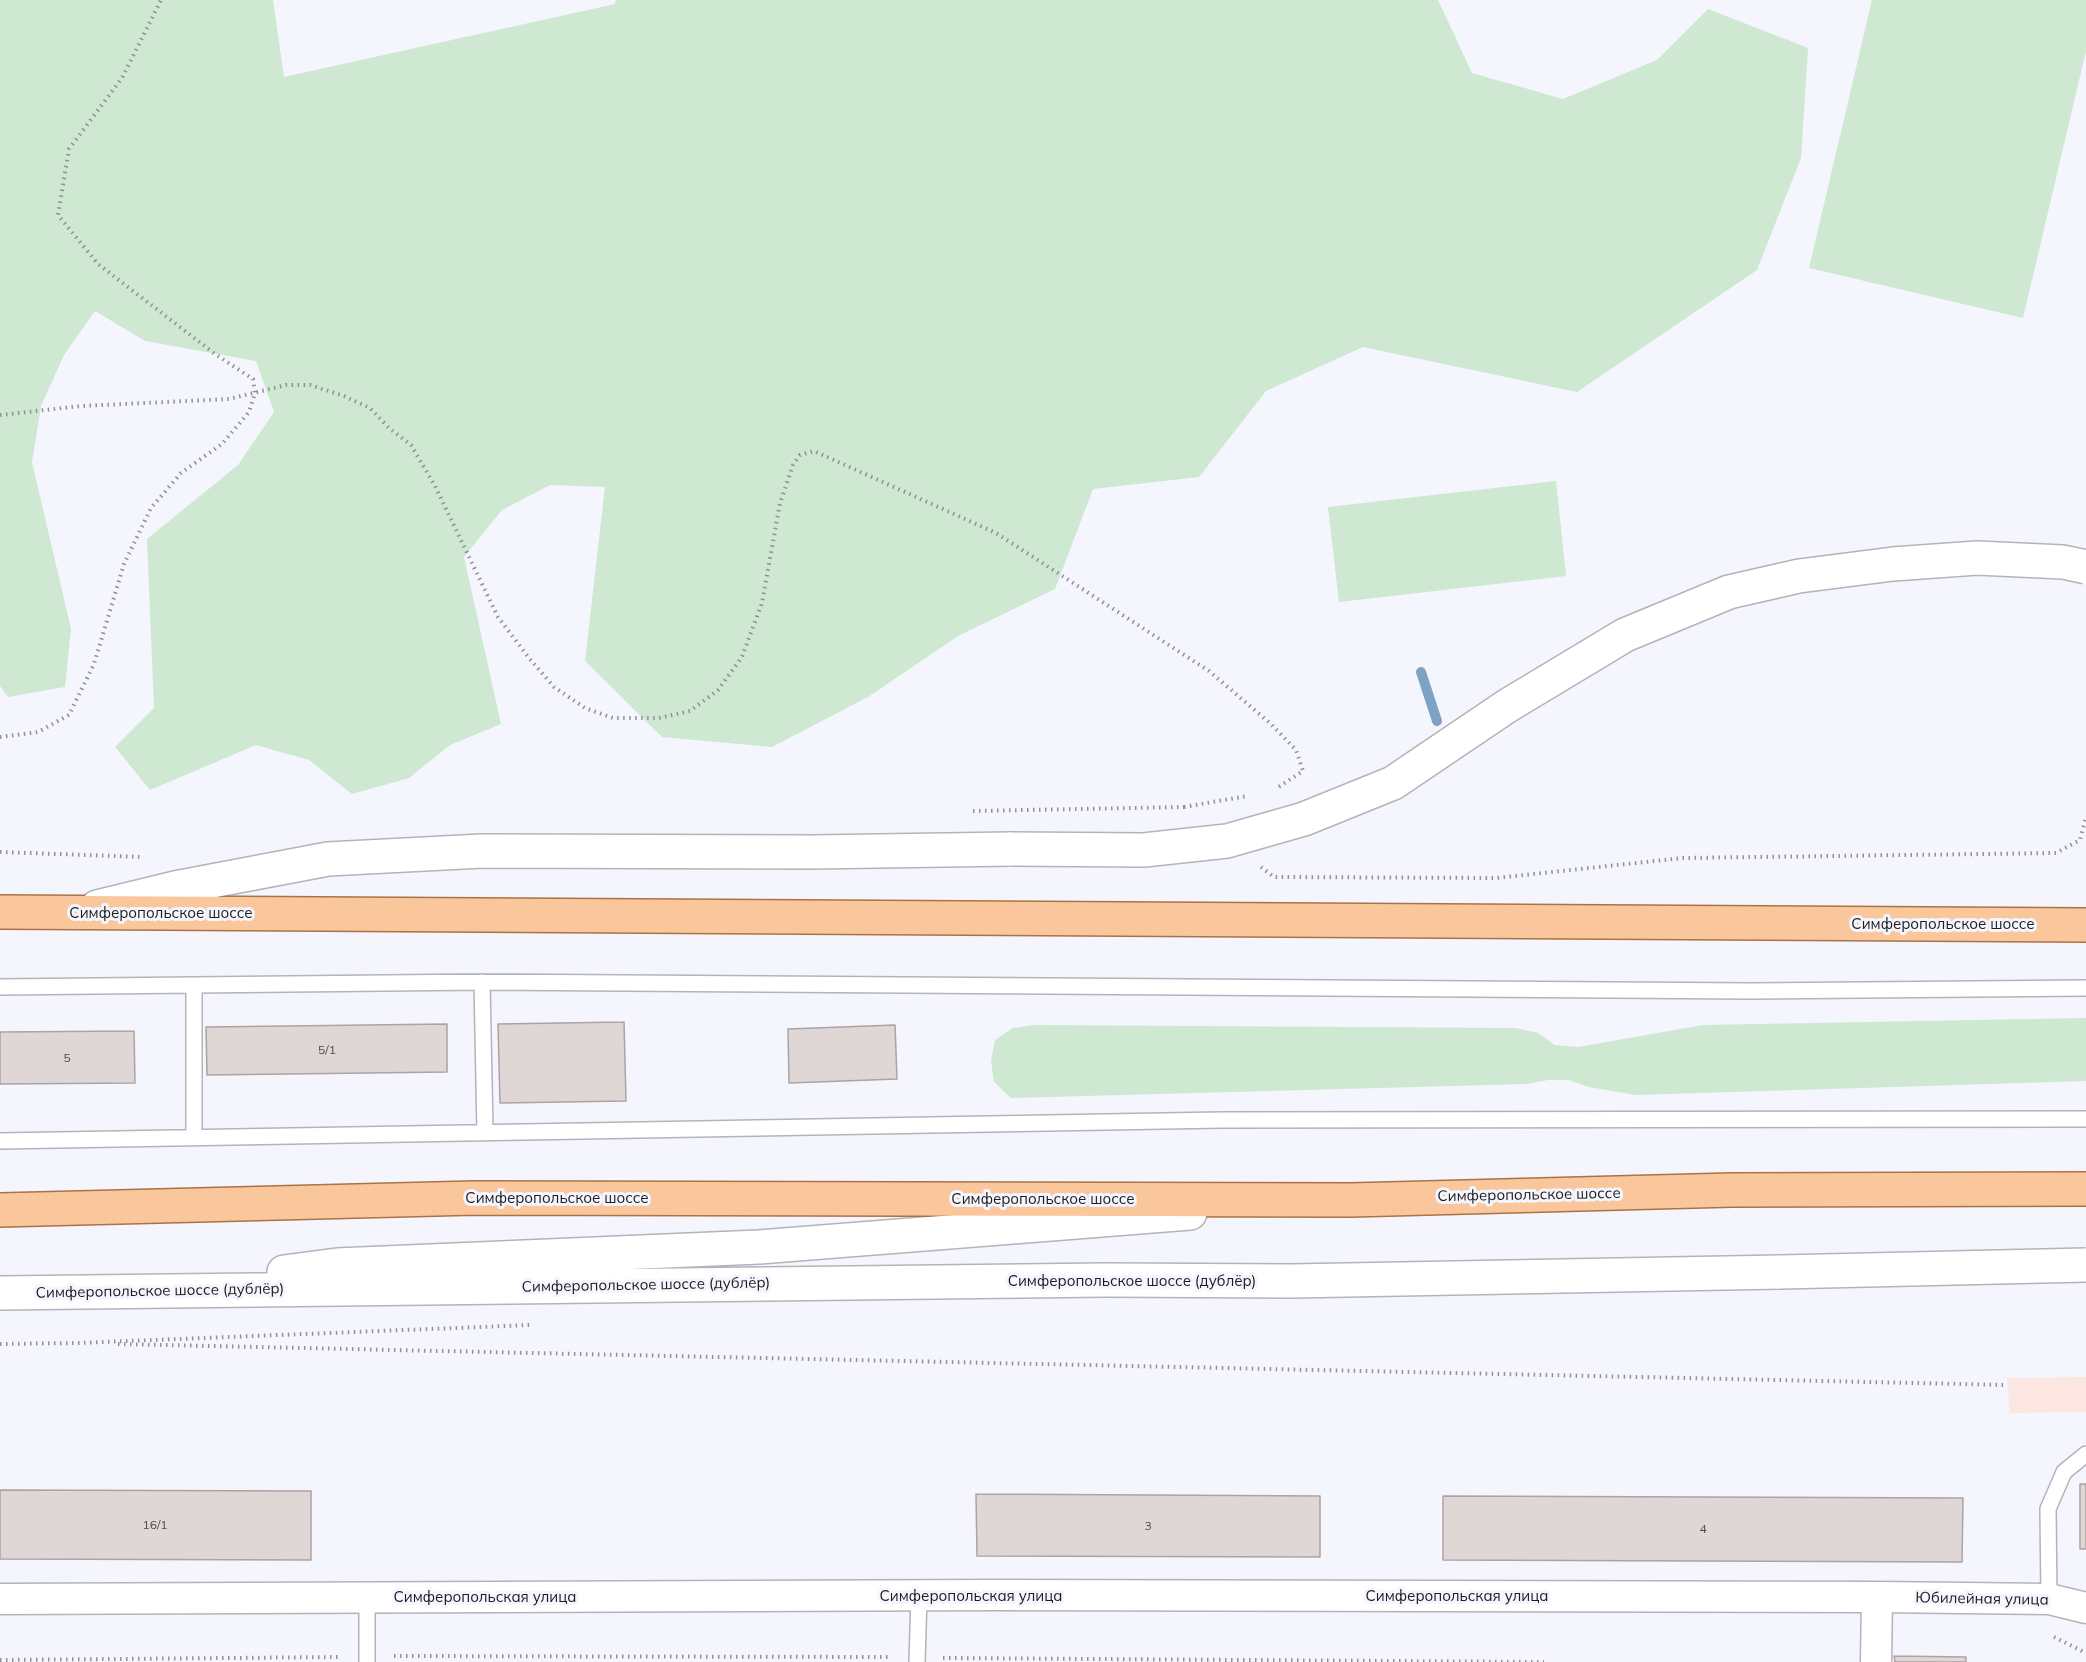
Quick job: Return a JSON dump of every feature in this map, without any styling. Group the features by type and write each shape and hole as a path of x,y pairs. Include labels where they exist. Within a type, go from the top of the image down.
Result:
{"main road":[{"path":"76,912 175,888 328,859 482,851 813,852 1156,849 1227,841 1304,819 1393,783 1507,706 1625,635 1729,592 1799,576 1903,563 1977,558 2063,562 2086,567"},
{"name":"Симферопольское шоссе","path":"0,912 2086,925"},
{"name":"Симферопольское шоссе","path":"0,1210 475,1198 1351,1200 1732,1190 2086,1189"},
{"path":"137,1291 337,1264 759,1247 1351,1200"},
{"name":"Симферопольское шоссе (дублёр)","path":"0,1293 1106,1280 1292,1281 2086,1265"}],"street":[{"name":"Симферопольская улица","path":"0,1599 919,1596 1877,1597"},
{"name":"Юбилейная улица","path":"1877,1597 2049,1599 2086,1608"},
{"path":"1876,1662 1877,1597"}],"lane":[{"path":"482,982 485,1133"},
{"path":"0,987 482,982 1751,991 2086,988"},
{"path":"194,985 195,1137"},
{"path":"0,1141 1222,1120 2086,1119"},
{"path":"2049,1599 2048,1509 2064,1472 2086,1454"},
{"path":"917,1660 919,1596"},
{"path":"367,1598 367,1659"}],"path":[{"path":"0,737 38,732 69,715 94,664 124,564 151,508 181,473 222,444 249,412 255,393 253,379 215,354 98,264 58,215 69,149 122,78 160,0"},
{"path":"0,415 81,406 229,399 286,385 310,385 344,396 370,408 389,428 411,445 435,486 498,617 529,658 554,687 585,708 613,718 659,718 690,711 718,690 742,657 762,603 780,503 793,465 800,455 814,451 996,533 1209,671 1271,724 1296,750 1303,771 1269,792"},
{"path":"1184,807 1248,796"},
{"path":"2080,840 2086,817"},
{"path":"78,1343 2007,1385"},
{"path":"0,1660 1544,1662"}],"shaded area":[{"path":"2086,1377 2086,1412 2010,1413 2007,1378"}],"green space":[{"path":"0,0 273,0 284,77 615,4 616,0 1438,0 1472,73 1563,99 1657,60 1708,9 1808,48 1801,158 1757,270 1577,392 1363,347 1266,391 1199,477 1093,489 1055,589 958,636 868,697 772,747 662,737 585,661 605,487 550,485 502,510 464,557 501,724 450,745 409,778 352,794 309,760 256,745 150,790 115,747 154,708 147,539 238,465 274,412 256,361 145,341 95,311 64,355 41,406 32,462 71,629 65,687 8,697 0,686"},
{"path":"1872,0 2086,0 2086,51 2023,318 1809,268"},
{"path":"1556,481 1566,576 1339,602 1328,507"},
{"path":"2086,1018 2086,1081 1636,1095 1589,1087 1569,1080 1548,1080 1526,1084 1011,1098 994,1082 991,1061 995,1040 1013,1028 1034,1025 1516,1028 1538,1033 1555,1045 1578,1047 1703,1025"}],"building":[{"path":"624,1022 626,1101 500,1103 498,1024"},
{"path":"447,1024 447,1072 207,1075 206,1027"},
{"path":"895,1025 897,1079 789,1083 788,1029"},
{"path":"134,1031 135,1083 0,1084 0,1032"},
{"path":"2080,1484 2086,1484 2086,1549 2080,1549"},
{"path":"0,1490 311,1491 311,1560 0,1559"},
{"path":"976,1494 1320,1496 1320,1557 977,1556"},
{"path":"1443,1496 1963,1498 1962,1562 1443,1560"},
{"path":"1894,1656 1966,1657 1966,1662 1895,1662"}],"waterway":[{"path":"1421,672 1437,721"}]}
